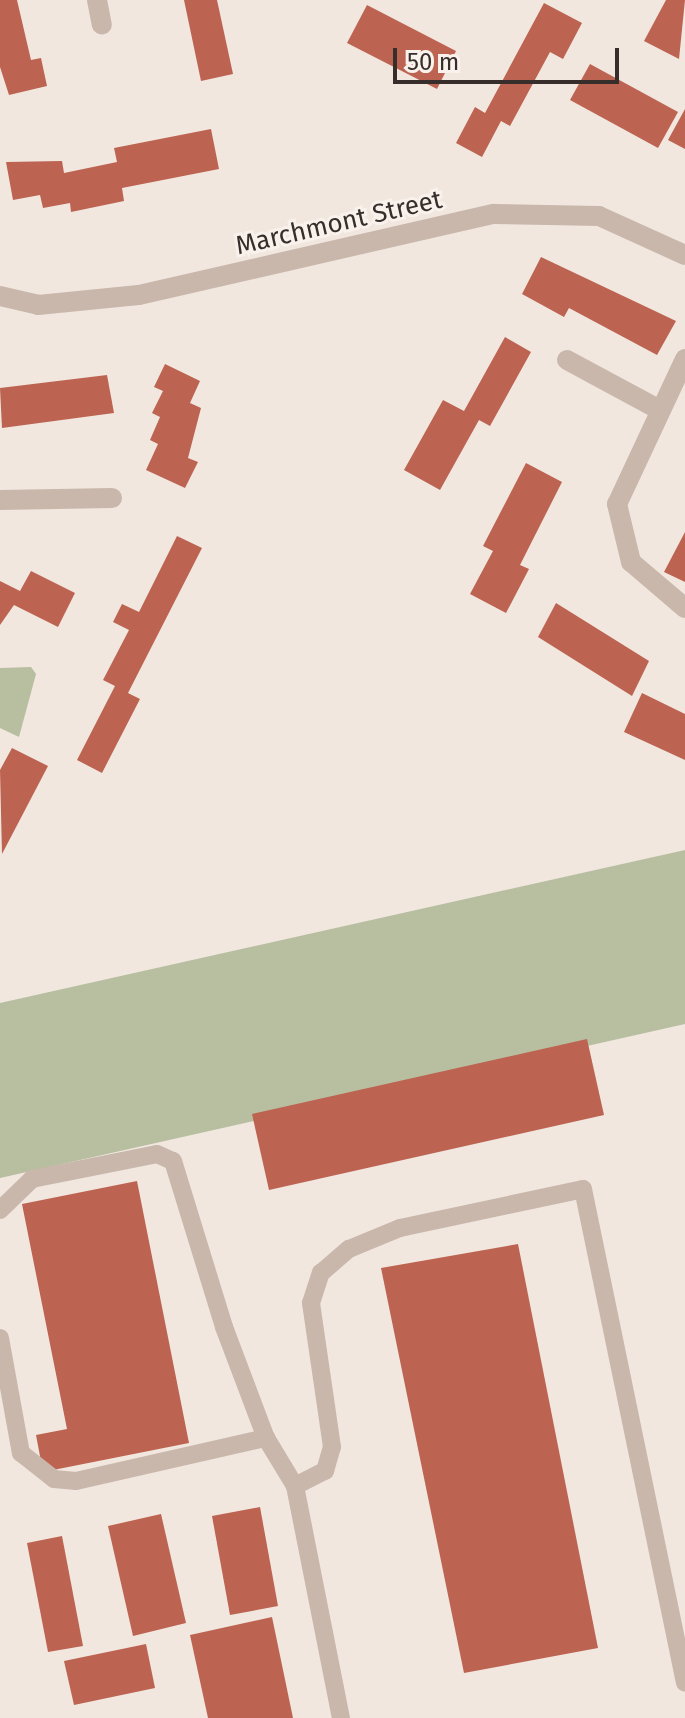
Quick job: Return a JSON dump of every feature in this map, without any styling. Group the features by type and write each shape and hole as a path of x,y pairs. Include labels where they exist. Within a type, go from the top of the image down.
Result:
{"street":[{"path":"97,0 102,25"},
{"name":"Marchmont Street","path":"0,296 38,305 107,301 494,214 599,216 685,255"},
{"path":"685,359 658,409 617,504 620,535 631,562 685,608"},
{"path":"567,360 658,409"},
{"path":"0,500 112,498"}],"lane":[{"path":"0,1210 32,1179 157,1154 173,1161 266,1438 295,1486 341,1718"},
{"path":"295,1486 325,1471 332,1447 311,1303 321,1273 349,1249 400,1228 583,1189 685,1683"},
{"path":"0,1338 21,1453 54,1479 76,1481 266,1438"}],"green space":[{"path":"31,667 36,674 19,737 0,728 0,668"},
{"path":"685,850 685,1024 0,1178 0,1003"}],"building":[{"path":"0,0 17,0 31,60 41,58 47,86 9,95 0,67"},
{"path":"184,0 217,0 233,74 201,81"},
{"path":"666,0 685,0 679,59 644,41"},
{"path":"544,3 582,23 563,59 550,52 510,126 501,121 482,157 456,143 475,107 485,113"},
{"path":"367,5 456,51 437,89 347,43"},
{"path":"590,64 678,112 658,148 570,100"},
{"path":"685,109 685,149 668,140"},
{"path":"211,129 219,169 122,188 124,201 71,212 70,203 43,208 40,195 13,200 6,162 62,161 64,173 117,162 114,148"},
{"path":"541,257 676,321 657,355 569,308 564,317 522,294"},
{"path":"505,337 531,352 490,426 479,420 440,490 404,470 443,400 464,411"},
{"path":"165,364 200,381 190,403 201,408 188,458 198,462 185,488 146,470 158,444 150,440 160,417 152,413 163,391 154,387"},
{"path":"107,375 114,413 2,428 0,388"},
{"path":"526,463 562,482 520,565 529,569 506,613 470,594 493,551 483,546"},
{"path":"685,532 685,582 664,572"},
{"path":"177,536 202,548 128,693 140,699 102,773 77,760 115,686 103,680 129,630 113,622 122,604 139,612"},
{"path":"31,571 75,593 58,627 14,605 0,625 0,581 20,591"},
{"path":"556,603 649,661 632,696 538,637"},
{"path":"642,693 685,714 685,760 624,732"},
{"path":"12,748 48,766 2,854 0,770"},
{"path":"587,1039 604,1115 269,1190 252,1114"},
{"path":"137,1181 189,1443 43,1472 36,1435 67,1429 22,1204"},
{"path":"518,1244 598,1648 464,1673 381,1268"},
{"path":"260,1507 278,1606 230,1615 212,1516"},
{"path":"161,1514 186,1623 133,1636 108,1526"},
{"path":"62,1536 83,1646 48,1652 27,1543"},
{"path":"272,1617 293,1718 208,1718 190,1635"},
{"path":"146,1644 155,1688 74,1705 64,1661"}]}
